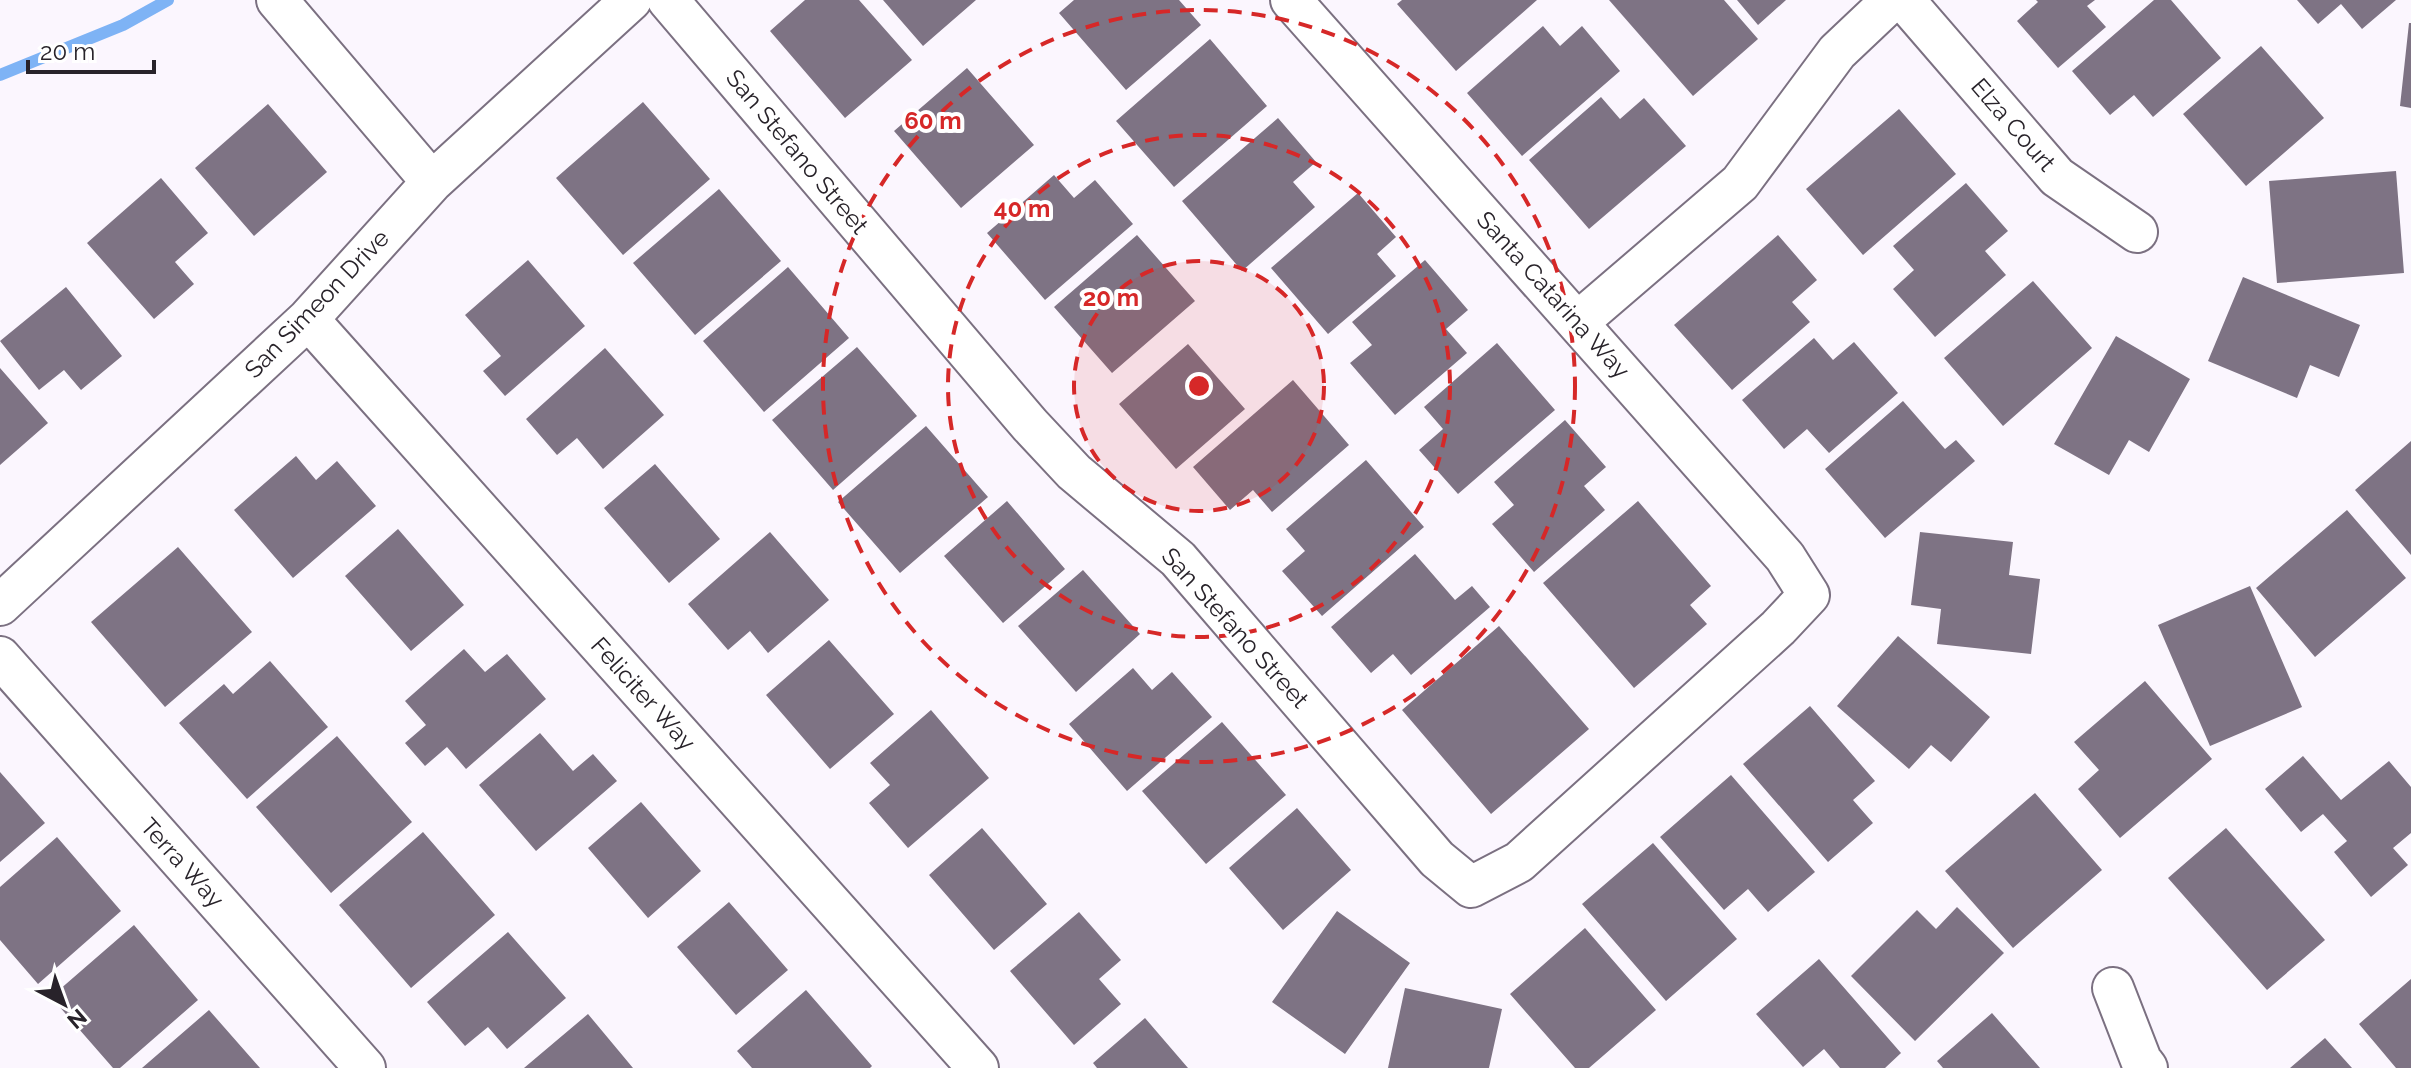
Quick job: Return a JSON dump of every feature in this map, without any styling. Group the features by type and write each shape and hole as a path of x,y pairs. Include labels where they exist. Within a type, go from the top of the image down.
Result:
{"street":[{"path":"277,0 432,182"},
{"name":"San Simeon Drive","path":"0,605 308,319 432,182 631,0"},
{"name":"San Stefano Street","path":"668,0 1030,425 1074,472 1178,559 1437,859 1471,887 1519,862 1778,628 1809,595"},
{"name":"Santa Catarina Way","path":"1291,0 1785,557 1809,595"},
{"path":"1578,322 1740,183 1837,52 1892,0"},
{"name":"Elza Court","path":"1904,0 2057,177 2137,232"},
{"name":"Feliciter Way","path":"308,319 978,1068"},
{"name":"Terra Way","path":"0,657 365,1068"},
{"path":"2113,988 2147,1068"}],"building":[{"path":"805,0 859,0 912,60 845,118 770,31"},
{"path":"883,0 976,0 923,46"},
{"path":"1074,0 1179,0 1201,25 1126,90 1059,13"},
{"path":"1402,0 1537,0 1456,71 1397,4"},
{"path":"1609,0 1724,0 1758,39 1693,96"},
{"path":"1737,0 1786,0 1758,25"},
{"path":"2036,0 2095,0 2087,6 2106,27 2058,68 2017,21 2038,2"},
{"path":"2154,0 2171,0 2221,58 2153,117 2134,95 2110,115 2072,71"},
{"path":"2297,0 2396,0 2362,29 2341,4 2318,24"},
{"path":"2411,23 2411,108 2400,106"},
{"path":"1543,26 1560,46 1582,26 1620,71 1522,156 1467,93"},
{"path":"1210,39 1267,106 1174,187 1116,121"},
{"path":"2261,46 2324,118 2246,186 2183,114"},
{"path":"967,68 1034,145 961,208 894,131"},
{"path":"1601,97 1620,119 1644,98 1686,146 1589,229 1529,160"},
{"path":"643,102 710,179 623,255 556,178"},
{"path":"268,104 327,172 254,236 195,168"},
{"path":"1899,109 1956,174 1863,255 1806,189"},
{"path":"1278,118 1316,162 1293,182 1315,207 1242,271 1182,201"},
{"path":"2396,171 2404,273 2277,283 2269,181"},
{"path":"1054,175 1074,198 1095,180 1133,224 1045,300 987,233"},
{"path":"161,178 208,233 175,262 194,284 154,319 87,243"},
{"path":"1966,183 2008,231 1985,251 2006,275 1935,337 1893,289 1914,270 1893,246"},
{"path":"719,189 781,261 695,335 633,263"},
{"path":"1358,193 1396,237 1377,254 1396,276 1328,334 1271,268"},
{"path":"1137,235 1195,301 1112,373 1054,307"},
{"path":"1778,235 1817,280 1792,302 1810,322 1732,390 1674,325"},
{"path":"528,260 585,326 505,396 483,371 501,356 465,315"},
{"path":"1425,260 1468,310 1446,329 1467,353 1395,415 1350,363 1372,345 1352,322"},
{"path":"788,267 849,338 764,412 703,341"},
{"path":"2243,277 2360,325 2339,377 2310,365 2297,398 2208,361"},
{"path":"2033,281 2092,348 2003,426 1944,358"},
{"path":"66,287 122,356 81,390 64,370 39,390 0,341"},
{"path":"2116,336 2190,379 2149,452 2129,440 2109,475 2054,444"},
{"path":"1814,338 1833,360 1854,342 1898,393 1829,453 1807,429 1784,449 1742,400"},
{"path":"1497,343 1555,410 1458,494 1419,450 1443,429 1424,407"},
{"path":"1188,344 1245,409 1176,469 1119,404"},
{"path":"857,347 917,416 833,490 772,420"},
{"path":"605,348 664,415 603,469 577,438 557,455 526,419"},
{"path":"0,368 48,423 0,465"},
{"path":"1293,380 1349,445 1272,512 1253,490 1230,510 1193,467"},
{"path":"1903,401 1945,449 1956,440 1975,461 1885,538 1825,469"},
{"path":"1565,420 1606,467 1584,486 1605,510 1534,572 1492,524 1514,505 1494,482"},
{"path":"926,426 988,497 900,573 838,502"},
{"path":"2411,441 2411,555 2355,490"},
{"path":"296,456 316,480 337,461 376,506 293,578 234,510"},
{"path":"1366,460 1424,527 1322,616 1282,571 1305,551 1286,529"},
{"path":"655,464 720,539 669,583 604,508"},
{"path":"1007,501 1065,569 1003,623 944,556"},
{"path":"1638,501 1711,586 1690,605 1707,624 1634,688 1543,583"},
{"path":"2347,510 2406,578 2315,657 2256,588"},
{"path":"398,529 464,605 411,651 345,576"},
{"path":"770,532 829,600 768,653 750,631 728,650 688,604"},
{"path":"1920,532 2013,542 2009,575 2040,579 2031,654 1937,644 1941,609 1911,605"},
{"path":"178,547 252,632 165,707 91,622"},
{"path":"1415,554 1455,600 1472,586 1490,607 1411,675 1393,654 1371,673 1331,627"},
{"path":"1083,570 1140,634 1076,692 1018,626"},
{"path":"2250,586 2302,707 2210,746 2158,625"},
{"path":"1499,626 1589,729 1491,814 1402,710"},
{"path":"1898,636 1990,717 1951,762 1931,745 1909,769 1837,706"},
{"path":"829,640 894,714 830,769 766,695"},
{"path":"464,649 485,672 507,654 546,699 466,769 447,747 425,766 405,743 426,725 405,701"},
{"path":"270,661 328,727 247,799 179,723 224,684 233,694"},
{"path":"1133,668 1152,690 1172,672 1212,717 1127,791 1069,724"},
{"path":"2145,681 2212,759 2120,838 2078,789 2099,770 2074,742"},
{"path":"1810,706 1875,781 1853,800 1873,823 1828,862 1743,764"},
{"path":"931,710 989,778 908,848 869,803 890,785 870,763"},
{"path":"1222,722 1286,795 1206,864 1142,791"},
{"path":"540,733 573,771 593,754 617,781 536,851 479,785"},
{"path":"337,736 412,822 331,893 256,807"},
{"path":"2303,756 2341,800 2389,761 2411,787 2411,833 2393,848 2408,865 2371,897 2334,852 2347,841 2323,814 2301,832 2265,789"},
{"path":"0,772 45,823 0,862"},
{"path":"1731,775 1815,872 1768,912 1748,889 1724,910 1660,837"},
{"path":"2035,793 2102,870 2013,948 1945,871"},
{"path":"641,802 701,871 648,918 588,848"},
{"path":"1297,808 1351,870 1283,930 1229,868"},
{"path":"982,828 1047,904 994,950 929,875"},
{"path":"2226,828 2325,940 2267,990 2168,878"},
{"path":"423,832 495,915 411,988 339,905"},
{"path":"57,837 121,911 38,984 0,940 0,887"},
{"path":"1653,843 1737,939 1666,1001 1582,904"},
{"path":"729,902 788,970 736,1015 677,947"},
{"path":"1957,907 2004,953 1915,1041 1851,976 1917,910 1936,929"},
{"path":"1337,911 1410,963 1345,1054 1272,1002"},
{"path":"1079,912 1121,960 1099,979 1121,1004 1074,1045 1010,971"},
{"path":"134,925 198,1000 120,1068 113,1068 51,997"},
{"path":"1585,928 1656,1010 1589,1068 1575,1068 1510,994"},
{"path":"508,932 566,998 507,1049 488,1027 465,1046 427,1002"},
{"path":"1819,959 1901,1053 1885,1068 1840,1068 1824,1049 1803,1067 1756,1014"},
{"path":"2411,979 2411,1068 2396,1068 2359,1024"},
{"path":"1405,988 1502,1009 1489,1068 1388,1068"},
{"path":"806,990 872,1066 870,1068 752,1068 737,1051"},
{"path":"209,1010 260,1068 142,1068"},
{"path":"1992,1013 2040,1068 1943,1068 1937,1061"},
{"path":"588,1014 633,1068 524,1068"},
{"path":"1145,1018 1188,1068 1097,1068 1093,1063"},
{"path":"2325,1038 2352,1068 2290,1068"}],"waterway":[{"path":"0,75 123,25 168,0"}]}
